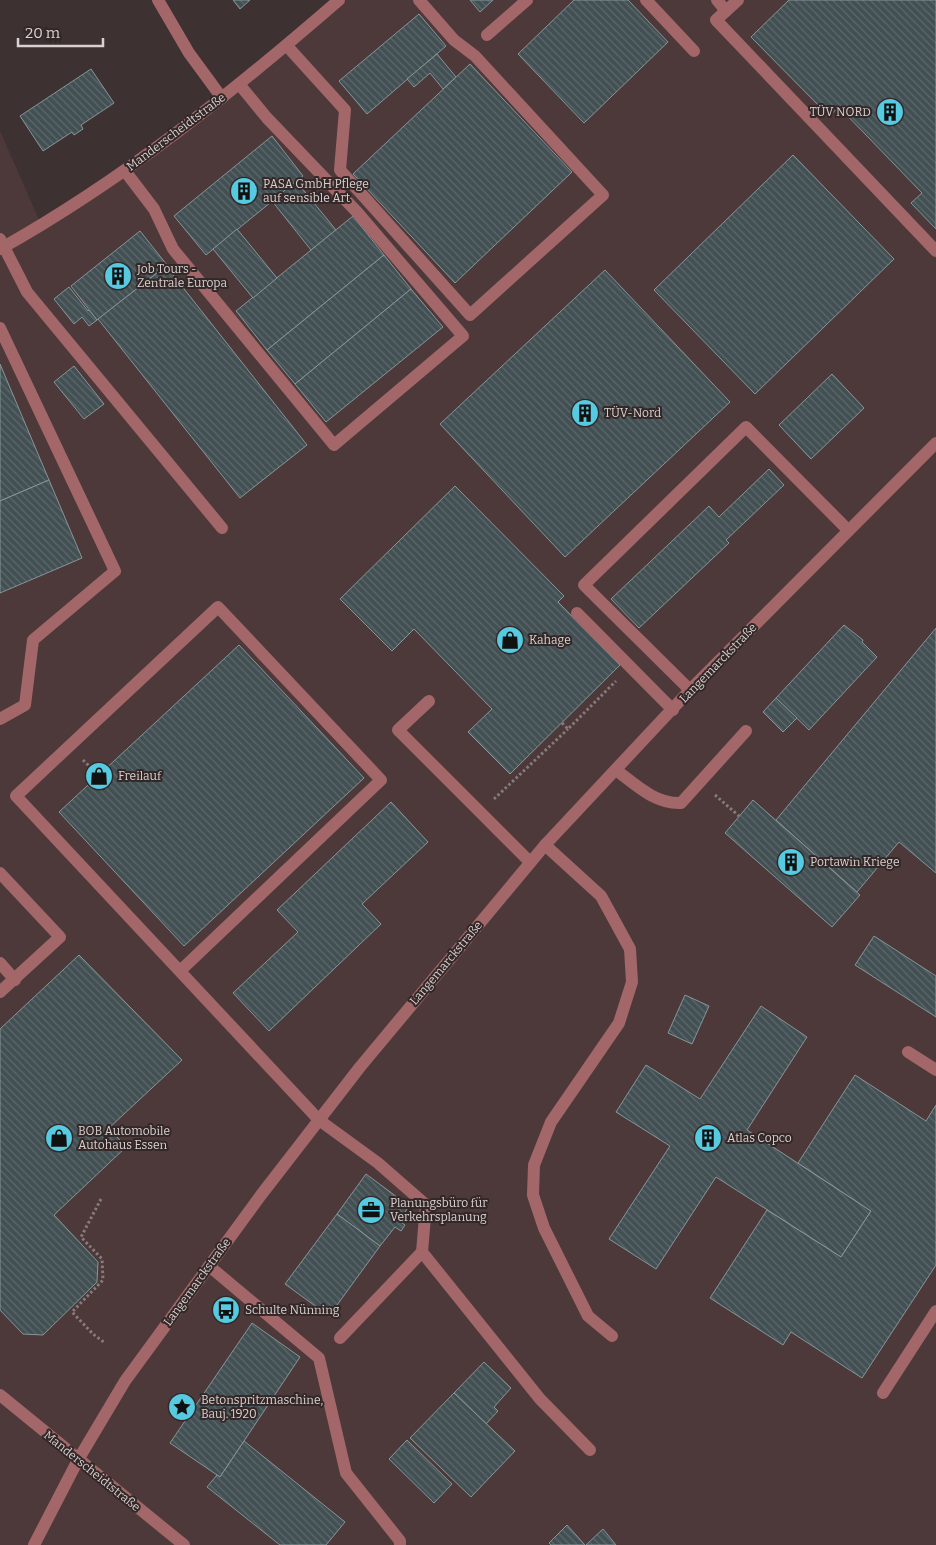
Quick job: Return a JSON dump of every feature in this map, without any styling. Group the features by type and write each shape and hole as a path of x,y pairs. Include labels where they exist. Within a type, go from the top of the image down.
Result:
{"street":[{"path":"158,0 189,53 222,98"},
{"name":"Manderscheidtstraße","path":"1,245 125,171 222,98 287,46 339,0"},
{"path":"287,46 345,110 340,170 470,315 603,195 475,56 454,40 419,0"},
{"path":"488,35 527,0"},
{"path":"646,0 694,51"},
{"path":"717,0 726,11"},
{"path":"738,0 716,20 936,251"},
{"path":"125,171 154,209 173,249 334,445 463,336 357,212 267,118 239,84"},
{"path":"1,245 27,292 222,528"},
{"path":"0,328 115,571 33,640 24,705 0,719"},
{"path":"690,690 584,585 746,427 848,530"},
{"name":"Langemarckstraße","path":"34,1545 78,1460 125,1381 209,1266 360,1067 545,845 690,690 936,443"},
{"path":"180,971 381,780 218,607 16,796 319,1120 378,1163 426,1205 422,1252 340,1338"},
{"path":"577,612 672,710"},
{"path":"429,701 398,730 530,862"},
{"path":"616,770 652,797 671,803 681,803 746,731"},
{"path":"545,845 601,896 630,949 632,982 619,1023 551,1122 534,1165 533,1195 544,1228 588,1316 612,1336"},
{"path":"0,873 60,937 0,992"},
{"path":"0,963 15,980"},
{"path":"908,1052 936,1070"},
{"path":"422,1252 540,1399 590,1450"},
{"path":"209,1266 319,1358 346,1473 400,1541 400,1545"},
{"path":"883,1393 936,1310"},
{"name":"Manderscheidtstraße","path":"0,1396 184,1545"}],"path":[{"path":"480,811 622,676"},
{"path":"562,723 568,729"},
{"path":"700,782 739,816"},
{"path":"101,1198 81,1237 102,1259 103,1280 71,1310 105,1344"}],"shaded area":[{"path":"346,0 936,0 936,1545 0,1545 0,131 40,222 267,69"}],"building":[{"path":"233,0 250,0 240,9"},
{"path":"470,0 493,0 480,12"},
{"path":"574,0 628,0 668,42 584,123 518,54"},
{"name":"TÜV NORD","path":"789,0 936,0 936,229 911,203 922,193 839,107 829,116 751,37"},
{"path":"419,14 446,46 367,114 339,81"},
{"path":"437,54 456,77 443,89 430,73 414,87 407,79"},
{"path":"470,64 572,172 455,283 353,174"},
{"path":"91,69 114,103 81,125 83,129 74,135 72,132 43,151 20,116"},
{"name":"PASA GmbH Pflege auf sensible Art","path":"272,136 303,176 206,255 174,216"},
{"path":"793,155 894,259 755,394 654,290"},
{"path":"296,181 336,230 311,250 272,201"},
{"path":"353,216 384,255 267,350 236,311"},
{"path":"237,229 277,278 253,298 213,249"},
{"name":"Job Tours - Zentrale Europa","path":"140,231 167,265 97,320 71,286"},
{"path":"384,255 411,289 295,384 267,350"},
{"path":"166,266 307,445 240,498 98,319"},
{"name":"TÜV-Nord","path":"605,270 730,402 565,557 440,424"},
{"path":"69,287 97,320 89,326 82,317 74,324 54,299"},
{"path":"411,289 443,327 326,422 295,384"},
{"path":"0,364 49,480 0,501"},
{"path":"74,366 104,404 84,419 54,382"},
{"path":"832,374 864,408 811,459 779,425"},
{"path":"769,469 784,485 726,540 729,543 639,628 611,599 709,506 719,517"},
{"path":"49,480 82,558 0,593 0,501"},
{"name":"Kahage","path":"455,486 564,596 558,602 620,665 510,774 468,732 492,709 414,629 392,651 340,599"},
{"path":"844,625 863,640 862,642 877,657 809,730 776,698"},
{"path":"936,628 936,873 899,842 857,892 776,820"},
{"path":"239,645 364,778 184,946 59,812"},
{"path":"776,698 797,718 783,732 763,712"},
{"name":"Portawin Kriege","path":"753,800 860,895 832,927 725,833"},
{"path":"391,802 428,842 362,904 381,924 269,1031 233,993 298,932 277,910"},
{"path":"874,936 936,976 936,1017 855,965"},
{"name":"BOB Automobile Autohaus Essen","path":"79,955 182,1060 109,1128 126,1147 54,1215 98,1262 97,1282 43,1335 23,1334 0,1310 0,1029"},
{"path":"685,995 709,1006 692,1044 668,1033"},
{"name":"Atlas Copco","path":"761,1006 807,1037 747,1130 871,1211 841,1257 716,1177 656,1269 609,1239 670,1146 616,1112 646,1065 700,1099"},
{"path":"855,1075 926,1121 936,1105 936,1265 862,1378 791,1332 783,1345 710,1298 767,1210 841,1257 871,1211 798,1163"},
{"path":"366,1174 409,1206 399,1221 405,1225 401,1231 395,1227 380,1246 337,1214"},
{"path":"337,1214 380,1246 329,1316 285,1284"},
{"path":"252,1323 300,1357 220,1477 170,1443"},
{"path":"484,1362 511,1388 494,1407 498,1411 486,1424 454,1393"},
{"path":"454,1393 515,1451 471,1497 410,1438"},
{"path":"407,1440 452,1484 434,1503 389,1459"},
{"path":"244,1441 345,1522 326,1545 280,1545 207,1487 217,1475 220,1477"},
{"path":"567,1525 585,1545 551,1545 549,1543"},
{"path":"603,1529 616,1545 586,1545"}],"place":[{"name":"TÜV NORD","path":"890,112"},
{"name":"PASA GmbH Pflege auf sensible Art","path":"244,191"},
{"name":"Job Tours - Zentrale Europa","path":"118,276"},
{"name":"TÜV-Nord","path":"585,413"},
{"name":"Kahage","path":"510,640"},
{"name":"Freilauf","path":"99,776"},
{"name":"Portawin Kriege","path":"791,862"},
{"name":"BOB Automobile Autohaus Essen","path":"59,1138"},
{"name":"Atlas Copco","path":"708,1138"},
{"name":"Planungsbüro für Verkehrsplanung","path":"371,1210"},
{"name":"Schulte Nünning","path":"226,1310"},
{"name":"Betonspritzmaschine, Bauj. 1920","path":"182,1407"}]}
